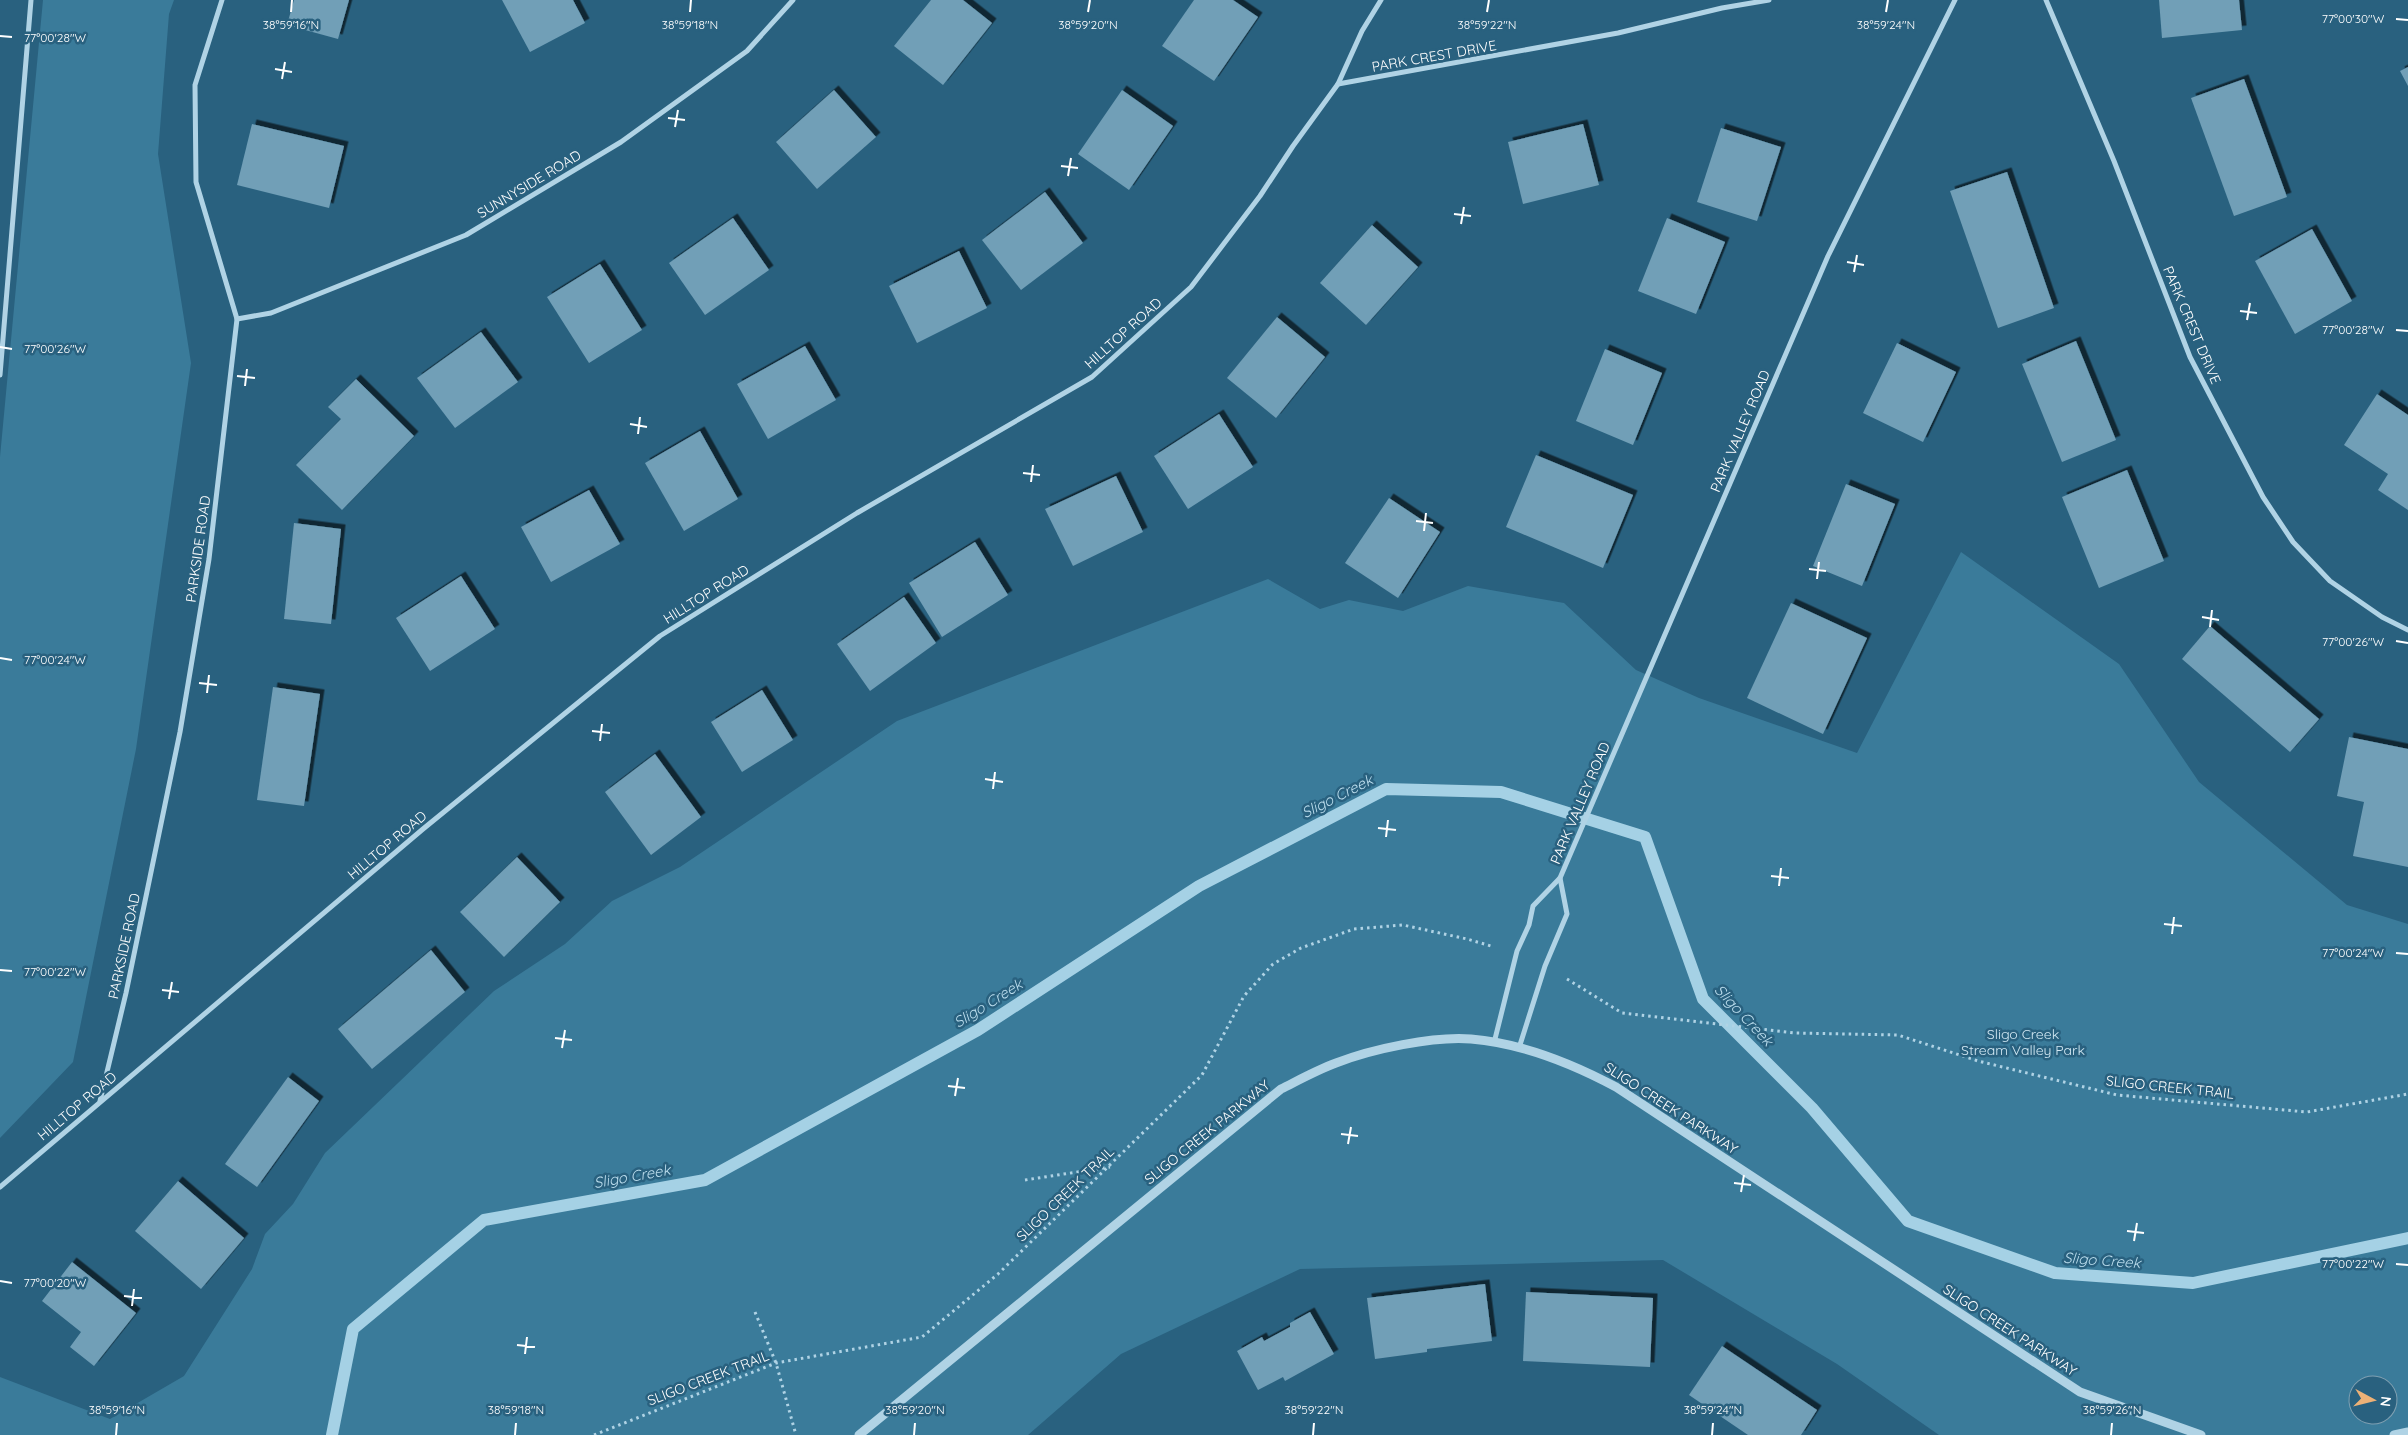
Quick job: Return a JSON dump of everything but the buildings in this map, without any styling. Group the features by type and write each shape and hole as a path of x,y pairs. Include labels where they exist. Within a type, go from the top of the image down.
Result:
{"street":[{"path":"0,375 31,0"},
{"name":"PARKSIDE ROAD","path":"100,1102 126,993 180,732 209,559 237,319 196,182 195,85 222,0"},
{"name":"SUNNYSIDE ROAD","path":"237,319 271,313 466,235 621,142 747,51 793,0"},
{"name":"HILLTOP ROAD","path":"0,1187 423,829 660,636 857,514 1092,377 1191,287 1260,196 1338,84 1362,31 1380,0"},
{"name":"PARK CREST DRIVE","path":"1338,84 1618,33 1722,8 1769,0"},
{"name":"PARK VALLEY ROAD","path":"1494,1043 1517,952 1529,926 1533,906 1560,878 1828,256 1955,0"},
{"name":"PARK CREST DRIVE","path":"2046,0 2114,161 2190,357 2263,497 2293,542 2330,581 2382,617 2408,630"},
{"name":"PARK VALLEY ROAD","path":"1518,1049 1545,966 1567,914 1560,878"},
{"name":"SLIGO CREEK PARKWAY","path":"859,1435 1281,1089 1336,1063 1380,1049 1440,1040 1471,1039 1518,1049 1584,1070 1616,1087 2080,1392 2201,1435"},
{"path":"2394,1435 2408,1432"}],"path":[{"name":"SLIGO CREEK TRAIL","path":"594,1435 776,1362 922,1337 998,1274 1110,1167 1202,1075 1244,996 1272,964 1301,948 1354,929 1403,925 1467,939 1496,948"},
{"name":"SLIGO CREEK TRAIL","path":"1564,977 1598,1000 1622,1013 1795,1033 1898,1035 1978,1061 2117,1095 2307,1112 2408,1094"},
{"path":"1025,1180 1110,1167"},
{"path":"755,1312 776,1362 796,1435"}],"green space":[{"path":"43,0 174,0 169,14 158,154 191,363 136,749 73,1062 0,1138 0,457"},
{"name":"Sligo Creek Stream Valley Park","path":"1961,552 2119,664 2199,782 2347,905 2408,924 2408,1435 1939,1435 1837,1364 1663,1260 1300,1269 1121,1354 1028,1435 0,1435 0,1377 110,1419 184,1376 252,1269 265,1234 293,1204 325,1153 494,991 565,944 612,901 680,867 897,721 1268,579 1320,609 1349,600 1403,611 1468,586 1564,603 1636,670 1699,698 1857,753"}],"waterway":[{"name":"Sligo Creek","path":"332,1435 353,1329 484,1220 705,1180 978,1030 1199,886 1386,789 1501,792 1645,837 1703,999 1812,1108 1908,1221 2055,1273 2193,1283 2408,1238"}]}
